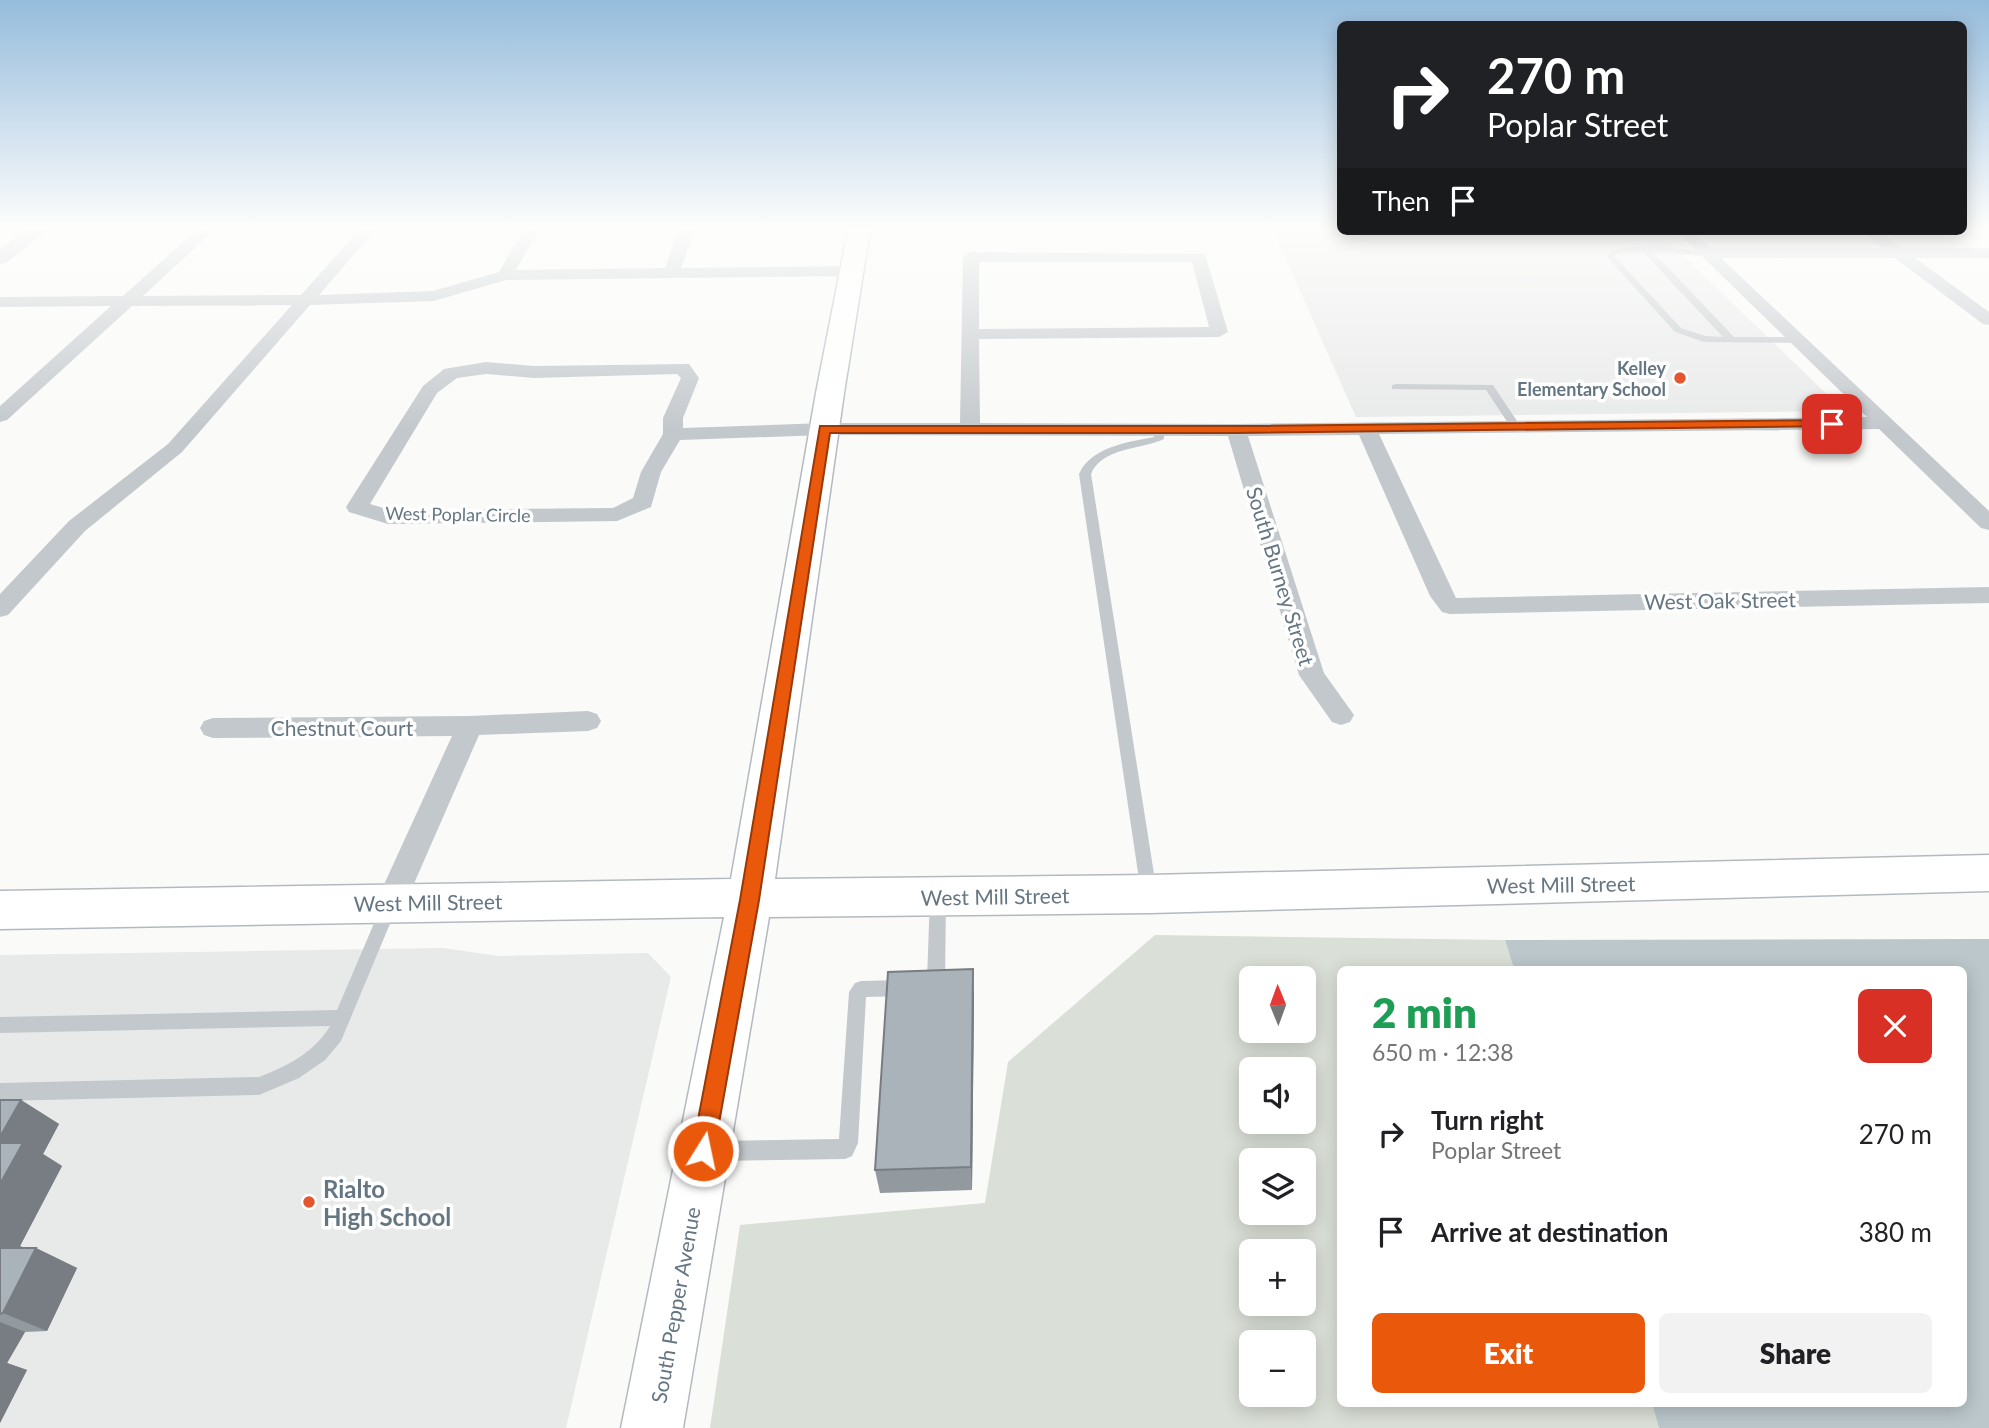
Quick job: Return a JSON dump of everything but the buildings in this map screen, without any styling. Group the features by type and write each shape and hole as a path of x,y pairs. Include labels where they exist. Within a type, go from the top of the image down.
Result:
{"main road":[{"name":"South Pepper Avenue","path":"652,1428 750,900 848,297"},
{"name":"West Mill Street","path":"0,910 391,902 1150,894 1989,873"}],"street":[{"path":"0,416 132,297"},
{"path":"0,609 77,526 175,448 308,297"},
{"path":"0,302 413,297"},
{"path":"970,297 970,430"},
{"path":"969,334 1219,332 1210,297"},
{"path":"1753,297 1989,523"},
{"path":"1958,297 1989,320"},
{"name":"West Poplar Circle","path":"486,368 545,372 682,368 690,378 673,418 673,434 652,472 643,502 617,514 388,517 357,507 430,390 451,373 486,368"},
{"path":"673,434 825,429 1236,430 1884,423"},
{"name":"West Oak Street","path":"1366,428 1442,596 1450,606 1989,594"},
{"name":"South Burney Street","path":"1236,430 1312,675 1341,715"},
{"name":"Chestnut Court","path":"214,728 470,726 588,721"},
{"path":"391,902 470,726"}],"lane":[{"path":"1647,297 1678,330 1704,340 1798,340"},
{"path":"1690,297 1731,340"},
{"path":"1396,387 1489,387 1516,427"},
{"path":"1150,894 1085,474 1091,460 1134,444 1157,439 1160,437 1159,430"},
{"path":"703,1151 845,1149 848,1143 858,992 866,989 933,986 936,982 938,897"},
{"path":"0,1092 259,1086 295,1072 322,1053 335,1035 391,902"},
{"path":"0,1025 342,1018"}],"shaded area":[{"path":"1303,297 1726,297 1840,407 1837,411 1356,417"},
{"path":"1155,935 1505,940 1513,966 1337,966 1337,1407 1653,1407 1659,1428 710,1428 740,1225 985,1203 1008,1062"},
{"path":"1989,939 1989,1428 1659,1428 1653,1407 1967,1407 1967,966 1513,966 1505,940"},
{"name":"Rialto High School","path":"443,948 499,956 648,953 671,977 566,1428 0,1428 0,955"}],"place":[{"name":"Kelley Elementary School","path":"1680,378"},
{"name":"Rialto High School","path":"309,1202"}],"route":[{"path":"703,1151 750,900 825,429 1236,430 1832,424"}]}
